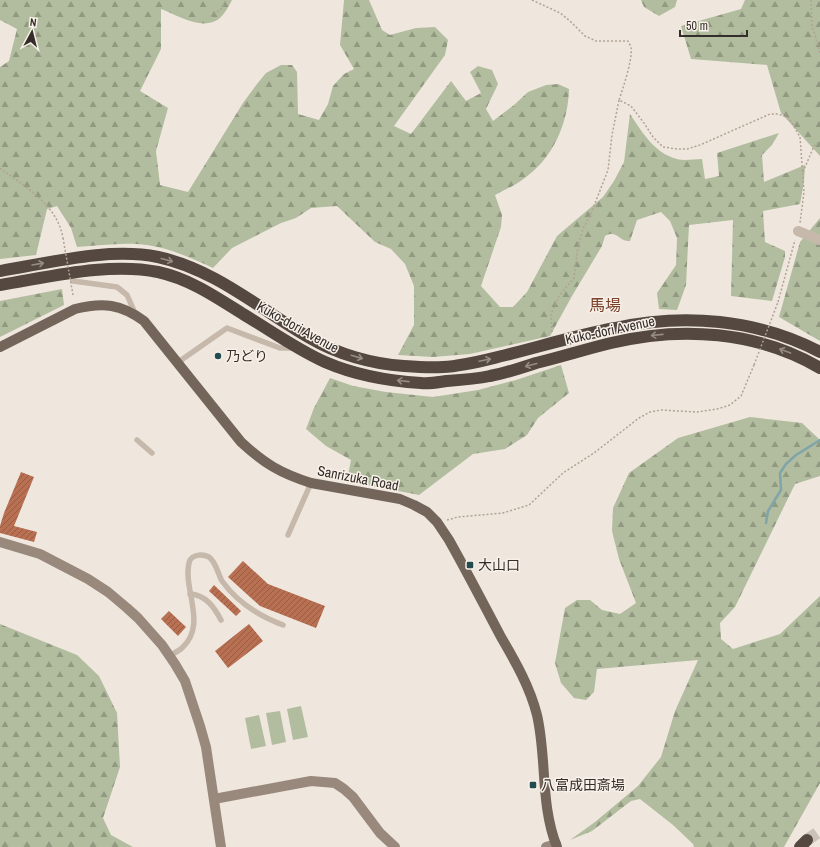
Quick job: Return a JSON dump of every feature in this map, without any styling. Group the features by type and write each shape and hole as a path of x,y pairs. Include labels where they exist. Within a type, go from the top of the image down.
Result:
{"highway":[{"name":"Kuko-dori Avenue","path":"0,271 55,261 108,255 141,255 158,257 178,262 201,272 232,289 311,339 334,350 363,359 400,366 444,367 466,364 557,343 613,328 640,323 694,320 742,325 769,331 820,352"},
{"name":"Kuko-dori Avenue","path":"0,286 119,268 158,272 176,277 212,294 299,348 324,361 356,373 377,378 424,383 491,376 612,342 652,335 695,333 743,338 788,352 820,368"}],"main road":[{"name":"Sanrizuka Road","path":"0,347 75,309 88,305 103,305 127,310 144,321 241,442 259,458 282,473 311,483 400,499 427,512 437,522 449,540 518,667 531,696 537,713 546,805 553,846"}],"street":[{"path":"798,231 820,240"},
{"path":"0,542 40,554 88,579 108,592 138,618 162,645 185,681 200,726 206,747 221,847"},
{"path":"214,799 311,781 335,783 353,797 380,833 395,847"}],"lane":[{"path":"72,274 73,281 117,287 127,296 136,316"},
{"path":"178,363 226,328 280,348 299,348"},
{"path":"137,440 152,453"},
{"path":"288,535 311,483"},
{"path":"169,656 182,648 189,640 193,632 195,622 188,571 190,560 196,556 203,555 210,558 221,579 243,604 267,619 283,625"},
{"path":"190,594 198,595 206,600 221,620"}],"path":[{"path":"211,17 221,10 227,0"},
{"path":"532,0 560,13 585,36 596,41 628,41 631,47 629,63 612,135 608,170 592,211 583,229 578,246 574,278 558,296 551,314 552,330 557,343"},
{"path":"811,0 812,25 820,53"},
{"path":"437,522 458,517 503,513 529,505 563,473 594,453 639,418 650,412 661,410 697,412 730,405 741,396 778,302 798,231 803,203 803,173 800,137 789,118 778,114 770,114 700,145 677,150 663,146 653,137 630,106 620,100"},
{"path":"803,173 814,146 820,141"},
{"path":"0,168 43,201 54,212 62,229 73,295"}],"green space":[{"path":"0,0 232,0 220,18 213,22 206,23 190,21 161,9 161,49 140,91 168,108 156,151 160,185 188,192 243,103 266,73 281,65 292,65 297,72 298,114 319,120 328,104 333,86 344,74 354,69 340,45 344,0 369,0 382,30 390,35 416,28 435,27 448,40 445,55 394,126 411,134 451,81 466,101 481,93 470,72 478,66 492,70 498,84 486,109 493,121 528,92 546,85 558,84 569,89 568,102 562,128 550,152 533,172 516,184 495,195 502,215 501,227 481,286 500,307 513,307 527,292 557,236 603,197 614,181 624,162 630,114 649,141 662,152 680,160 702,159 705,179 719,176 717,153 779,133 772,145 762,155 764,182 805,165 800,204 763,211 765,242 785,251 785,257 772,301 731,296 733,220 689,225 686,285 677,310 659,309 657,293 676,265 677,238 670,221 661,212 637,220 630,241 623,240 612,234 605,236 602,246 550,336 470,354 433,357 398,355 414,325 414,286 405,264 391,249 375,242 337,206 311,208 296,218 281,223 232,248 213,268 176,252 146,245 121,244 77,247 71,228 57,206 47,209 36,255 0,259 0,67 9,61 17,29 0,20"},
{"path":"641,0 677,0 675,7 659,16 644,7"},
{"path":"745,0 820,0 820,156 781,113 767,65 691,59 681,26 741,9"},
{"path":"820,218 820,341 779,317 800,242"},
{"path":"62,289 64,305 0,337 0,301"},
{"path":"561,365 569,393 538,418 527,435 505,449 473,454 419,495 347,481 351,460 326,446 306,429 314,408 330,378 353,386 386,392 433,397 478,390 516,380"},
{"path":"750,417 802,423 820,440 820,476 795,484 735,607 720,623 721,639 733,649 780,634 820,596 820,783 784,847 694,847 693,844 673,825 640,799 631,801 592,831 570,840 595,822 638,786 661,757 675,711 698,660 597,669 594,692 586,700 574,698 561,683 555,663 565,608 577,600 590,600 602,610 620,614 636,603 619,559 612,531 613,508 629,473 678,438"},
{"path":"0,624 77,655 99,676 117,713 120,767 103,818 111,835 133,847 0,847"},
{"path":"301,706 308,737 293,740 287,709"},
{"path":"280,711 286,742 272,745 266,713"},
{"path":"259,715 266,746 251,749 245,718"}],"building":[{"path":"21,472 34,477 14,526 37,532 34,542 0,533 0,526 4,513"},
{"path":"243,561 268,584 325,606 316,628 260,606 228,577"},
{"path":"214,585 241,611 236,616 209,591"},
{"path":"169,611 186,627 178,636 161,619"},
{"path":"249,624 263,641 228,668 215,651"}],"waterway":[{"path":"766,523 768,511 781,490 780,473 786,464 796,455 820,440"}],"tunnel":[{"path":"807,840 820,831"}],"place":[{"name":"乃どり","path":"218,356"},
{"name":"大山口","path":"470,565"},
{"name":"八富成田斎場","path":"533,785"}],"district":[{"name":"馬場","path":"605,305"}]}
